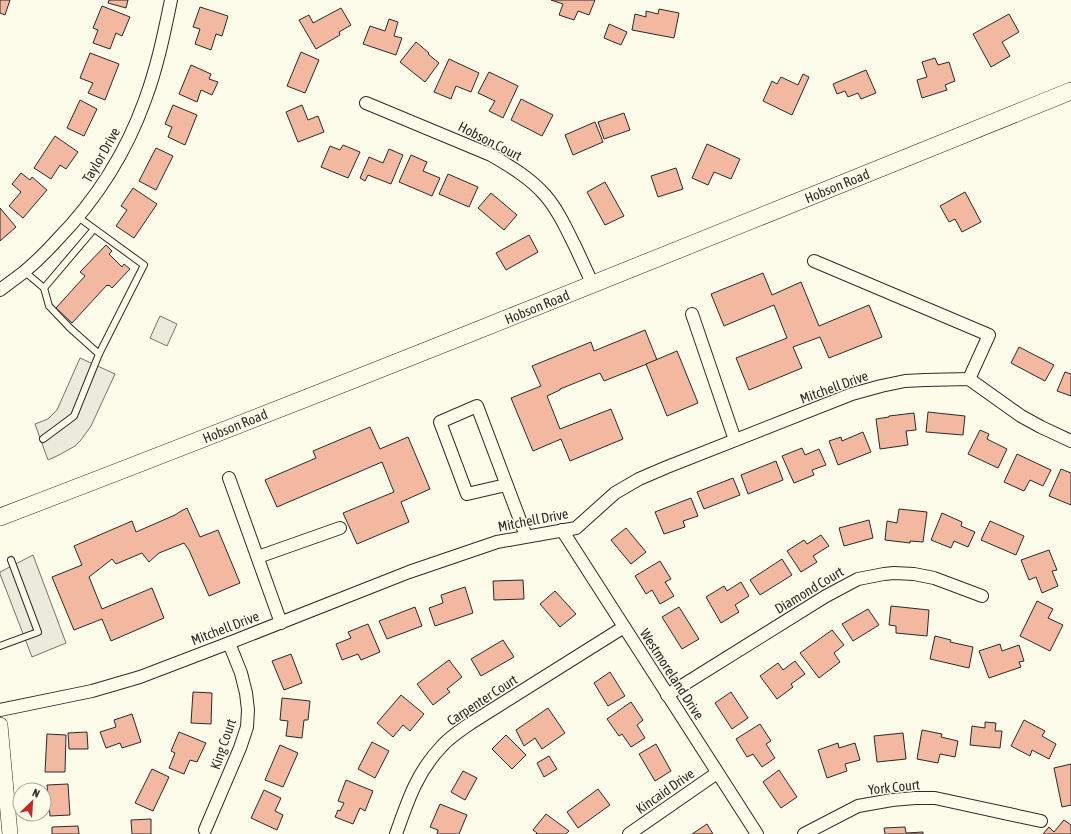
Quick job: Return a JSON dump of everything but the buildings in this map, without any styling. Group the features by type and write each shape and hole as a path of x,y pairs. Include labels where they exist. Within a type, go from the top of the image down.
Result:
{"main road":[{"name":"Hobson Road","path":"0,517 196,442 593,285 1071,91"}],"street":[{"name":"Taylor Drive","path":"0,290 25,272 45,254 78,217 101,187 114,166 127,143 146,99 162,43 171,0"},
{"name":"Hobson Court","path":"366,102 491,155 520,173 546,196 563,220 593,285"},
{"path":"814,261 989,335 969,379 1021,416 1071,441"},
{"path":"692,314 735,440"},
{"name":"Mitchell Drive","path":"0,710 92,691 133,679 281,623 416,569 497,542 576,528 615,494 639,479 852,394 905,381 969,379"},
{"path":"506,485 467,494 440,422 477,406 526,536"},
{"path":"229,478 281,623"},
{"path":"258,557 340,528"},
{"name":"Westmoreland Drive","path":"562,530 757,834"},
{"name":"Diamond Court","path":"667,695 826,596 858,579 884,574 914,574 934,578 982,596"},
{"name":"Carpenter Court","path":"396,834 409,797 417,780 427,763 442,745 471,723 624,627"},
{"name":"King Court","path":"205,830 240,748 247,727 248,710 246,693 229,643"},
{"path":"0,724 4,804 10,834"},
{"name":"Kincaid Drive","path":"629,834 717,773"},
{"name":"York Court","path":"804,834 820,824 858,806 892,800 915,798 935,798 1041,821"}],"lane":[{"path":"43,439 74,416 100,354 144,265 78,217"},
{"path":"44,288 94,229"},
{"path":"25,272 44,288 49,306 70,328 100,354"},
{"path":"0,646 38,632 11,560"}],"shaded area":[{"path":"160,316 177,324 167,346 150,338"},
{"path":"80,358 115,374 91,426 81,440 75,446 48,460 35,424 48,419 57,410"},
{"path":"33,555 66,643 32,657 0,572"}]}
